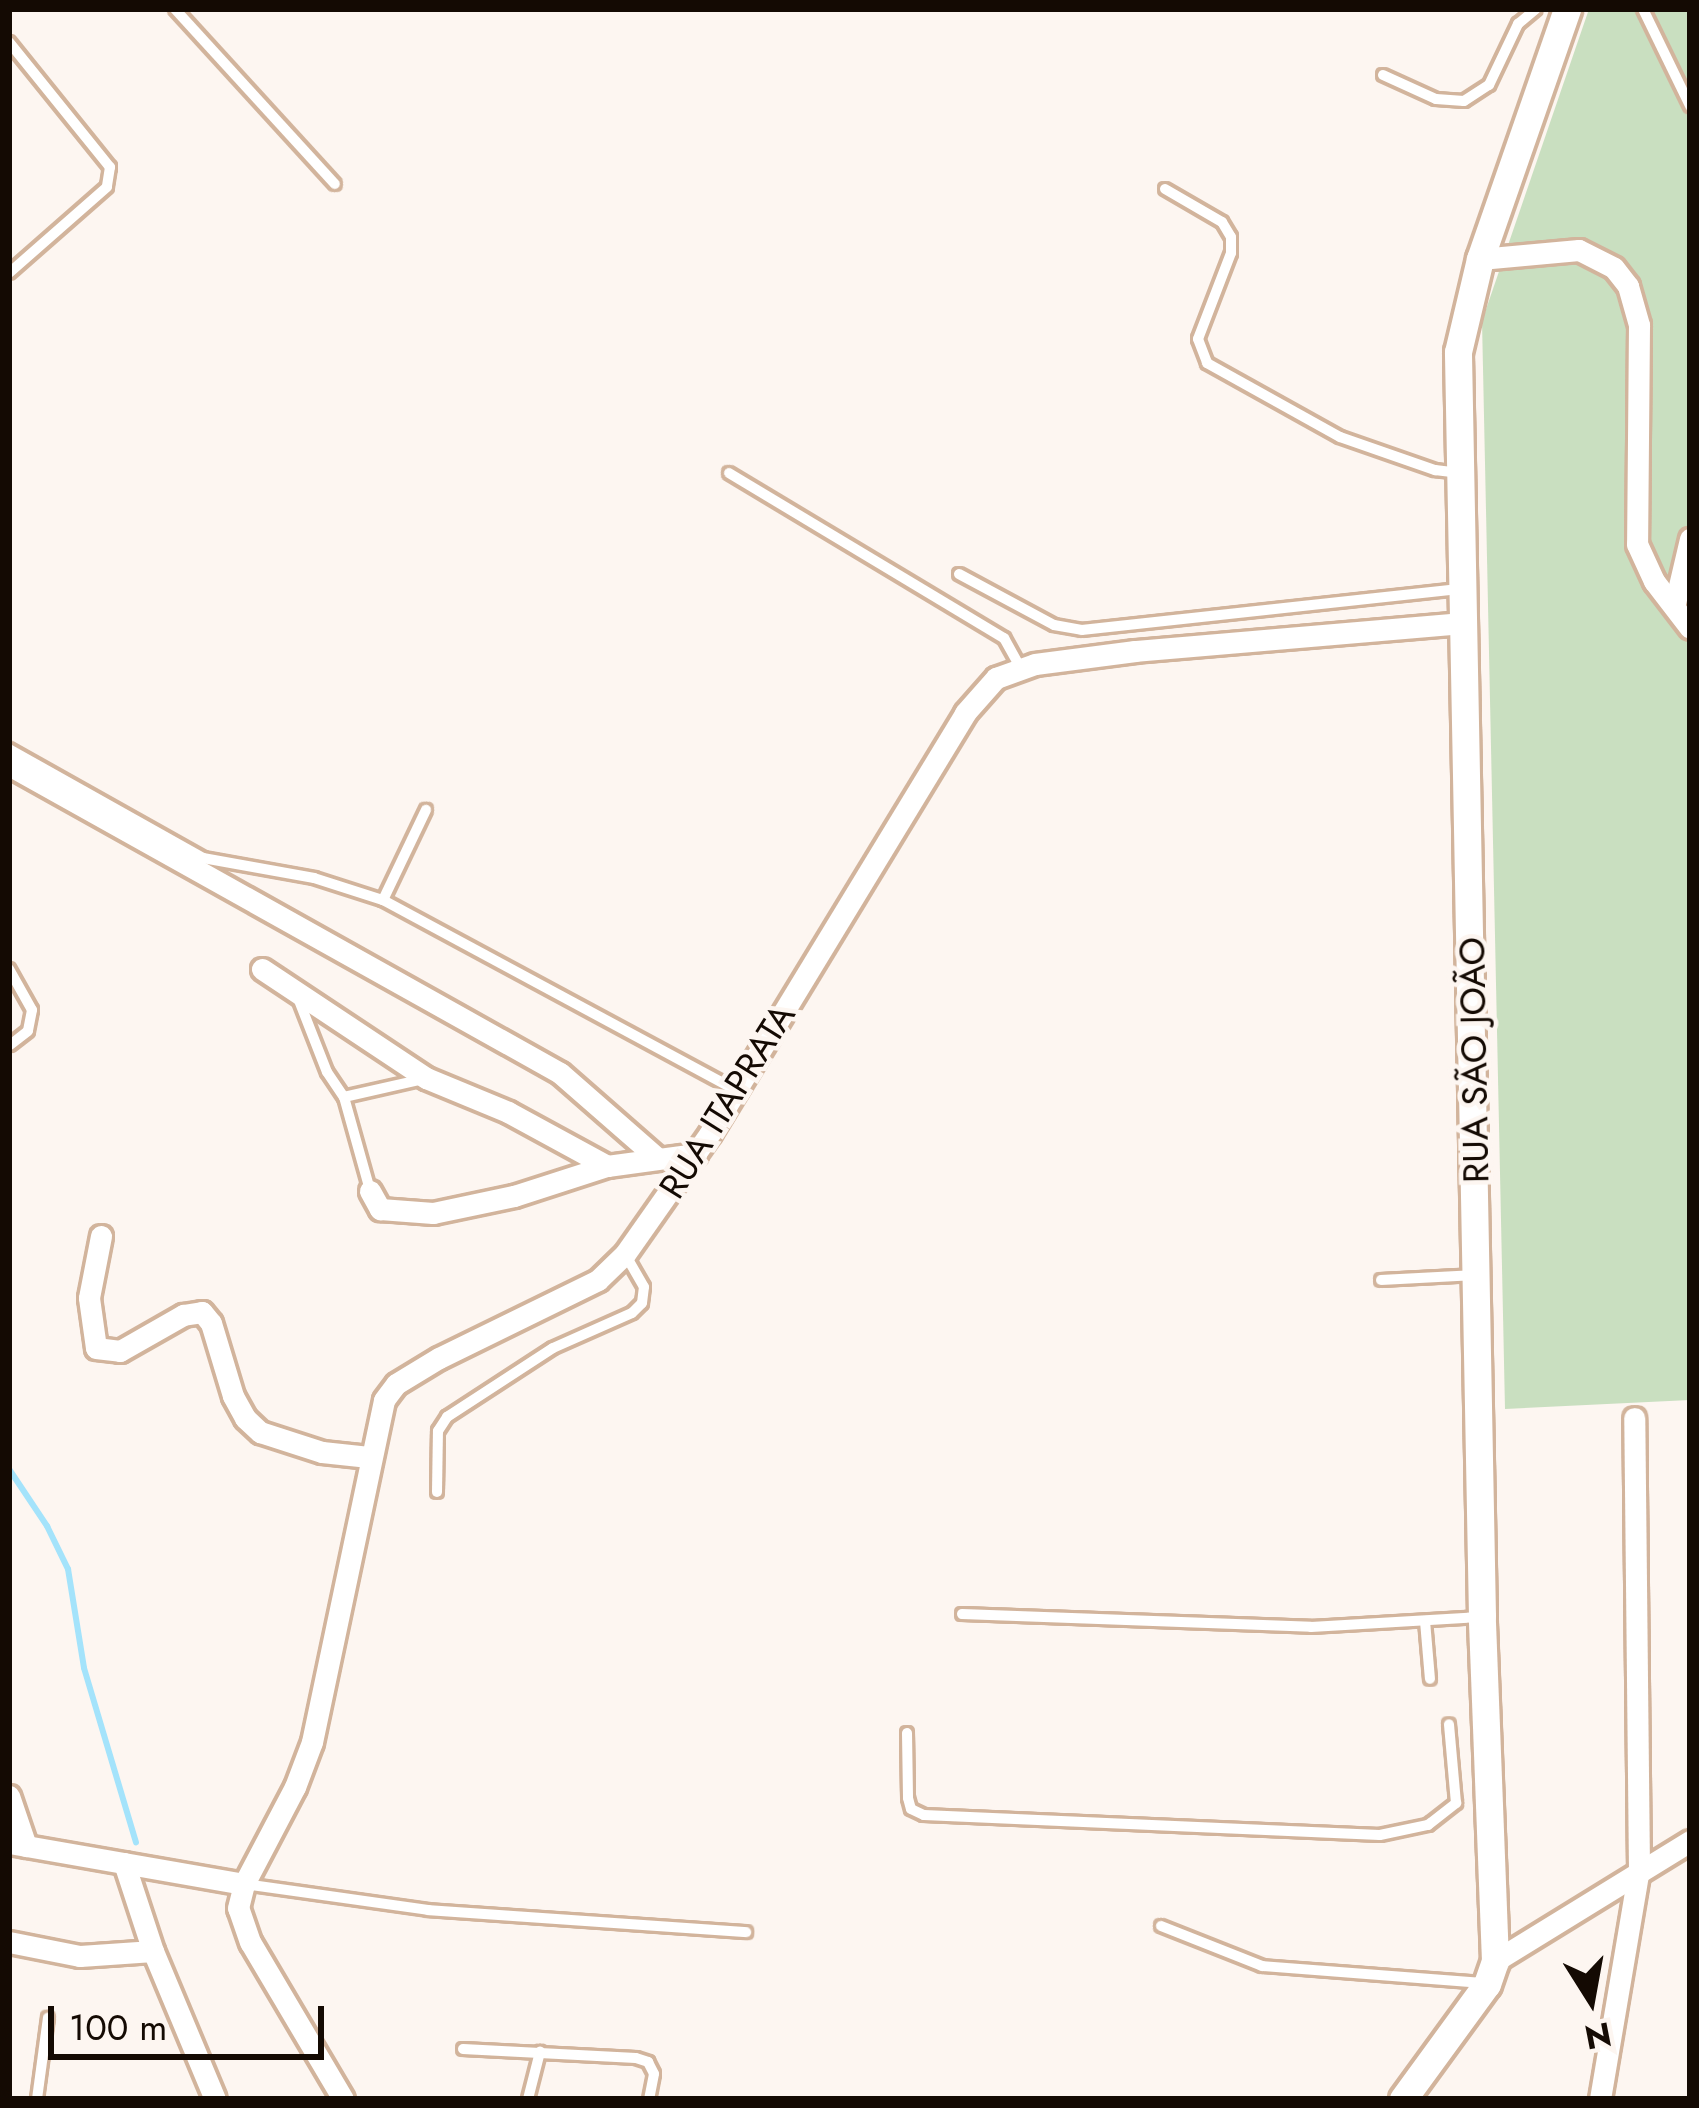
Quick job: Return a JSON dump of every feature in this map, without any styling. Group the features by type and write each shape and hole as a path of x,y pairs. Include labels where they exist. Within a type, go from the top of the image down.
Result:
{"street":[{"name":"RUA SÃO JOÃO","path":"1491,1972 1458,352 1480,259 1567,10"},
{"path":"1480,259 1579,250 1614,268 1628,286 1639,326 1637,544 1654,581 1690,628"},
{"path":"1675,603 1690,539"},
{"path":"1020,667 1204,643 1464,622"},
{"name":"RUA ITAPRATA","path":"244,1884 295,1787 312,1742 375,1422 396,1384 598,1280 625,1254 696,1154 965,713 995,679 1020,667"},
{"path":"9,765 560,1073 657,1158"},
{"path":"262,969 298,998 426,1078 508,1112 607,1166"},
{"path":"370,1191 380,1209 433,1213 514,1196 607,1166 696,1154"},
{"path":"101,1236 89,1298 96,1348 120,1351 183,1315 202,1312 211,1323 233,1396 260,1432 322,1452 369,1457"},
{"path":"1600,2099 1639,1869 1634,1418"},
{"path":"9,1776 17,1844 244,1884 238,1909 250,1942 343,2099"},
{"path":"1403,2099 1491,1972 1639,1869 1690,1841"},
{"path":"124,1862 153,1952 215,2099"},
{"path":"9,1942 80,1956 153,1952"}],"lane":[{"path":"175,9 335,184"},
{"path":"1383,75 1436,99 1465,101 1489,85 1518,24 1536,9"},
{"path":"1555,9 1567,10"},
{"path":"1642,9 1690,106"},
{"path":"9,42 110,167 107,187 9,273"},
{"path":"1165,189 1222,222 1231,237 1231,253 1198,339 1207,363 1340,437 1435,470 1464,473"},
{"path":"729,473 1004,638 1020,667"},
{"path":"959,574 1054,625 1082,630 1464,588"},
{"path":"9,748 203,858 314,878 383,900 736,1090"},
{"path":"383,900 426,810"},
{"path":"9,969 32,1010 28,1031 10,1045"},
{"path":"298,998 344,1097 370,1191"},
{"path":"344,1097 426,1078"},
{"path":"436,1492 438,1432 447,1417 553,1348 632,1313 642,1303 638,1269 625,1254"},
{"path":"1382,1280 1479,1274"},
{"path":"962,1613 1311,1627 1482,1616"},
{"path":"1425,1621 1430,1679"},
{"path":"1449,1724 1456,1803"},
{"path":"907,1733 908,1798 911,1809 924,1815 1380,1834 1428,1825 1456,1803 1489,1801"},
{"path":"244,1884 428,1910 746,1931"},
{"path":"1162,1926 1218,1953 1262,1966 1491,1972"},
{"path":"37,2099 47,2018"},
{"path":"463,2049 648,2062 654,2074 649,2099"},
{"path":"528,2099 540,2052"}],"green space":[{"path":"1589,9 1690,9 1690,1400 1505,1409 1482,321"}],"waterway":[{"path":"9,1057 9,1233"},
{"path":"9,1469 47,1526 68,1569 84,1668 136,1842"}]}
